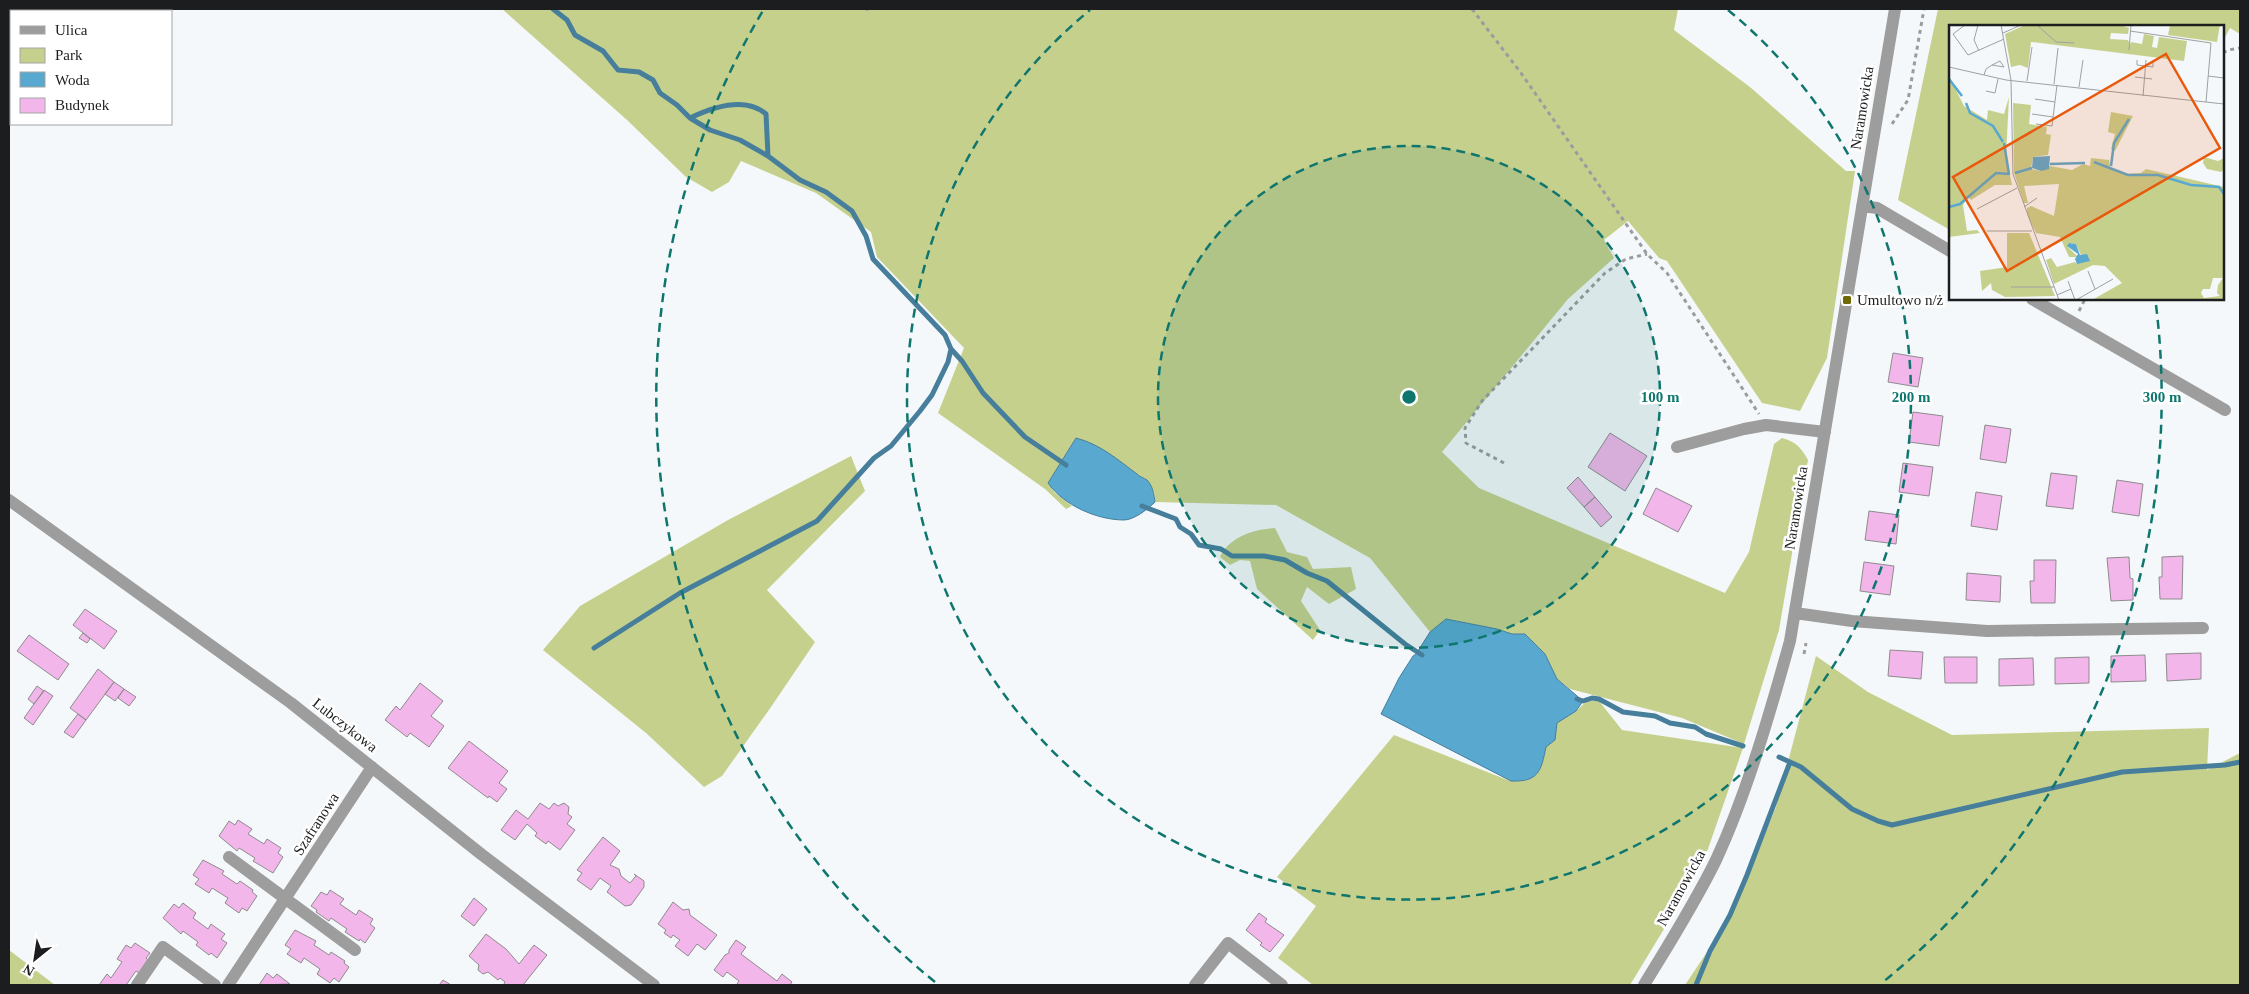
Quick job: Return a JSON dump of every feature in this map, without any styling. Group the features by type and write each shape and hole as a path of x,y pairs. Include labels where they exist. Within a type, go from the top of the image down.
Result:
{"street":[{"name":"Naramowicka","path":"1644,985 1704,883 1725,839 1779,680 1795,613 1895,9"},
{"path":"1862,206 1877,208 1949,250"},
{"path":"2034,300 2225,410"},
{"path":"1677,447 1744,428 1766,425 1825,432"},
{"name":"Lubczykowa","path":"9,500 291,703 480,854 654,985"},
{"path":"1795,613 1852,621 1986,631 2203,628"},
{"name":"Szafranowa","path":"228,985 372,767"},
{"path":"229,857 355,950"},
{"path":"1195,985 1228,943 1282,985"},
{"path":"137,985 163,947 215,985"}],"path":[{"path":"1472,9 1521,73 1647,254 1667,273 1766,425"},
{"path":"1890,132 1892,122 1908,100 1924,9"},
{"path":"2224,52 2240,48"},
{"path":"1504,463 1466,444 1464,428 1482,401 1605,273 1626,259 1647,254"}],"green space":[{"path":"502,9 1678,9 1674,30 1750,87 1846,171 1855,171 1827,358 1800,411 1762,403 1667,261 1659,258 1628,221 1604,240 1614,258 1568,299 1442,452 1479,488 1725,593 1749,552 1774,444 1782,438 1798,446 1808,460 1779,630 1744,744 1682,718 1570,689 1557,679 1545,654 1525,634 1512,634 1497,629 1446,619 1430,632 1370,558 1276,505 1155,502 1154,492 1148,481 1076,438 1048,483 1055,493 1072,506 1066,509 1045,489 938,413 964,348 877,257 871,232 816,193 741,161 729,182 712,192 686,177 627,120"},
{"path":"1938,9 2240,9 2240,34 2230,28 2224,39 2224,25 1949,25 1949,229 1898,200"},
{"path":"851,456 865,491 767,590 815,642 722,776 704,787 646,733 543,650 580,606 728,520"},
{"path":"1275,528 1287,552 1307,557 1313,569 1351,567 1356,589 1329,604 1307,587 1301,601 1320,630 1313,640 1257,589 1250,561 1240,560 1230,565 1220,557 1229,544 1243,535"},
{"path":"1816,656 1868,692 1952,735 2209,728 2207,770 2240,753 2240,985 1685,985 1731,916 1776,807"},
{"path":"1587,701 1599,701 1622,730 1743,748 1708,849 1678,906 1630,985 1313,985 1278,958 1316,906 1277,877 1394,735 1510,781 1527,780 1537,774 1540,769 1546,747 1555,740 1557,723 1576,711"},
{"path":"9,950 55,985 9,985"}],"water":[{"path":"1076,438 1101,448 1147,480 1152,488 1155,502 1145,511 1128,520 1124,520 1092,514 1062,498 1048,483"},
{"path":"1446,619 1497,629 1512,634 1525,634 1545,654 1557,679 1583,701 1576,711 1557,723 1555,740 1546,747 1540,769 1533,777 1527,780 1511,781 1381,714 1399,678 1413,656 1430,632"}],"building":[{"path":"1893,353 1923,358 1918,387 1888,382"},
{"path":"1913,412 1943,416 1939,446 1909,442"},
{"path":"1985,425 2011,429 2006,463 1980,459"},
{"path":"1610,433 1647,456 1625,491 1588,467"},
{"path":"1903,463 1933,467 1929,496 1899,492"},
{"path":"2051,473 2077,476 2073,509 2046,506"},
{"path":"1578,477 1595,497 1584,507 1567,488"},
{"path":"2117,480 2143,484 2139,516 2112,512"},
{"path":"1656,488 1692,506 1678,532 1643,514"},
{"path":"1976,492 2002,496 1997,530 1971,526"},
{"path":"1595,497 1612,517 1601,527 1584,507"},
{"path":"1869,511 1899,515 1896,544 1865,540"},
{"path":"2183,556 2182,599 2160,599 2159,577 2162,577 2162,557"},
{"path":"2129,557 2130,578 2133,579 2133,600 2111,601 2107,558"},
{"path":"2034,560 2056,560 2055,603 2031,603 2030,581 2034,581"},
{"path":"1864,562 1894,566 1890,595 1860,591"},
{"path":"1967,573 2001,576 2000,602 1966,600"},
{"path":"85,609 117,631 104,649 73,625"},
{"path":"83,633 90,639 87,643 79,638"},
{"path":"29,635 69,664 58,680 17,651"},
{"path":"1890,650 1923,652 1921,679 1888,676"},
{"path":"2201,653 2201,679 2167,681 2166,654"},
{"path":"2145,655 2146,681 2111,682 2111,656"},
{"path":"1944,657 1977,657 1977,683 1945,683"},
{"path":"2089,657 2089,683 2055,684 2055,658"},
{"path":"2033,658 2034,685 1999,686 1999,659"},
{"path":"98,669 114,682 86,720 70,708"},
{"path":"114,682 124,689 115,701 105,694"},
{"path":"420,683 443,701 431,716 444,726 429,747 410,733 407,737 385,720 396,706 400,710"},
{"path":"37,686 44,691 34,704 28,699"},
{"path":"124,689 136,697 129,706 118,698"},
{"path":"44,690 53,696 33,725 24,718"},
{"path":"78,714 86,720 73,738 64,732"},
{"path":"469,741 508,771 499,783 507,789 497,802 489,796 488,798 448,768"},
{"path":"540,803 549,809 554,803 558,806 564,803 569,807 568,814 572,817 567,824 575,830 560,850 548,841 546,844 535,836 537,833 527,824 515,840 501,830 516,810 528,819"},
{"path":"238,820 252,829 248,834 264,844 267,839 281,848 278,853 283,857 273,873 253,861 255,858 239,848 237,851 219,836 229,821 235,825"},
{"path":"603,837 620,851 610,865 619,869 621,876 630,883 636,876 634,874 644,881 644,887 631,905 625,906 607,892 611,886 600,878 591,890 577,880 582,873 577,870"},
{"path":"203,860 224,871 222,874 237,884 240,881 253,890 252,892 257,896 247,911 242,908 239,913 225,903 228,898 212,888 209,893 195,884 199,879 193,875"},
{"path":"330,890 344,899 340,904 356,915 359,910 373,919 370,924 375,928 365,943 345,932 347,929 331,918 329,921 311,906 321,892 327,895"},
{"path":"474,898 487,909 474,926 461,916"},
{"path":"673,902 683,910 689,909 690,915 717,935 705,950 697,944 688,956 675,946 680,940 673,935 671,938 664,933 666,930 658,924"},
{"path":"183,903 196,913 193,918 208,929 211,924 225,934 221,939 227,943 217,958 211,953 209,955 196,945 198,942 183,931 181,934 163,918 174,904 179,908"},
{"path":"1259,913 1267,919 1265,922 1284,935 1270,952 1260,945 1262,943 1246,930"},
{"path":"295,930 316,941 314,945 329,955 331,952 345,961 344,963 349,967 339,982 334,978 330,983 317,974 320,969 304,958 301,963 287,954 291,949 285,945"},
{"path":"486,934 506,949 519,964 534,945 547,955 523,985 505,985 505,982 500,978 498,980 488,972 483,974 478,970 479,965 469,956"},
{"path":"736,940 746,947 741,954 777,981 782,974 792,982 790,985 739,985 737,984 739,981 727,972 723,977 714,970 725,955 729,953"},
{"path":"135,943 150,953 146,958 148,960 139,973 136,971 126,985 99,985 107,974 111,978 122,962 117,959 126,945 131,948"},
{"path":"267,973 273,978 277,974 290,984 259,985"},
{"path":"443,980 451,985 439,985"}],"waterway":[{"path":"553,9 567,20 575,35 603,51 618,70 639,72 653,80 660,93 677,105 690,118 710,130 740,140 768,156 800,180 826,192 852,211 866,236 873,259 945,335 951,349 962,361 983,393 1025,437 1066,465"},
{"path":"690,118 709,110 729,105 748,105 758,109 766,114 768,156"},
{"path":"594,648 680,593 817,521 874,458 891,446 920,411 932,395 948,362 951,349"},
{"path":"1142,506 1176,519 1180,527 1191,534 1199,545 1221,549 1232,556 1264,556 1285,560 1307,573 1327,581 1405,644 1422,655"},
{"path":"1577,699 1583,701 1592,698 1599,699 1623,712 1655,716 1670,723 1695,727 1706,734 1743,746"},
{"path":"1779,757 1801,767 1852,809 1892,825 2122,772 2225,765 2240,762"},
{"path":"1696,985 1710,951 1730,915 1747,875 1790,762"}],"place":[{"name":"Umultowo n/ż","path":"1847,300"}]}
